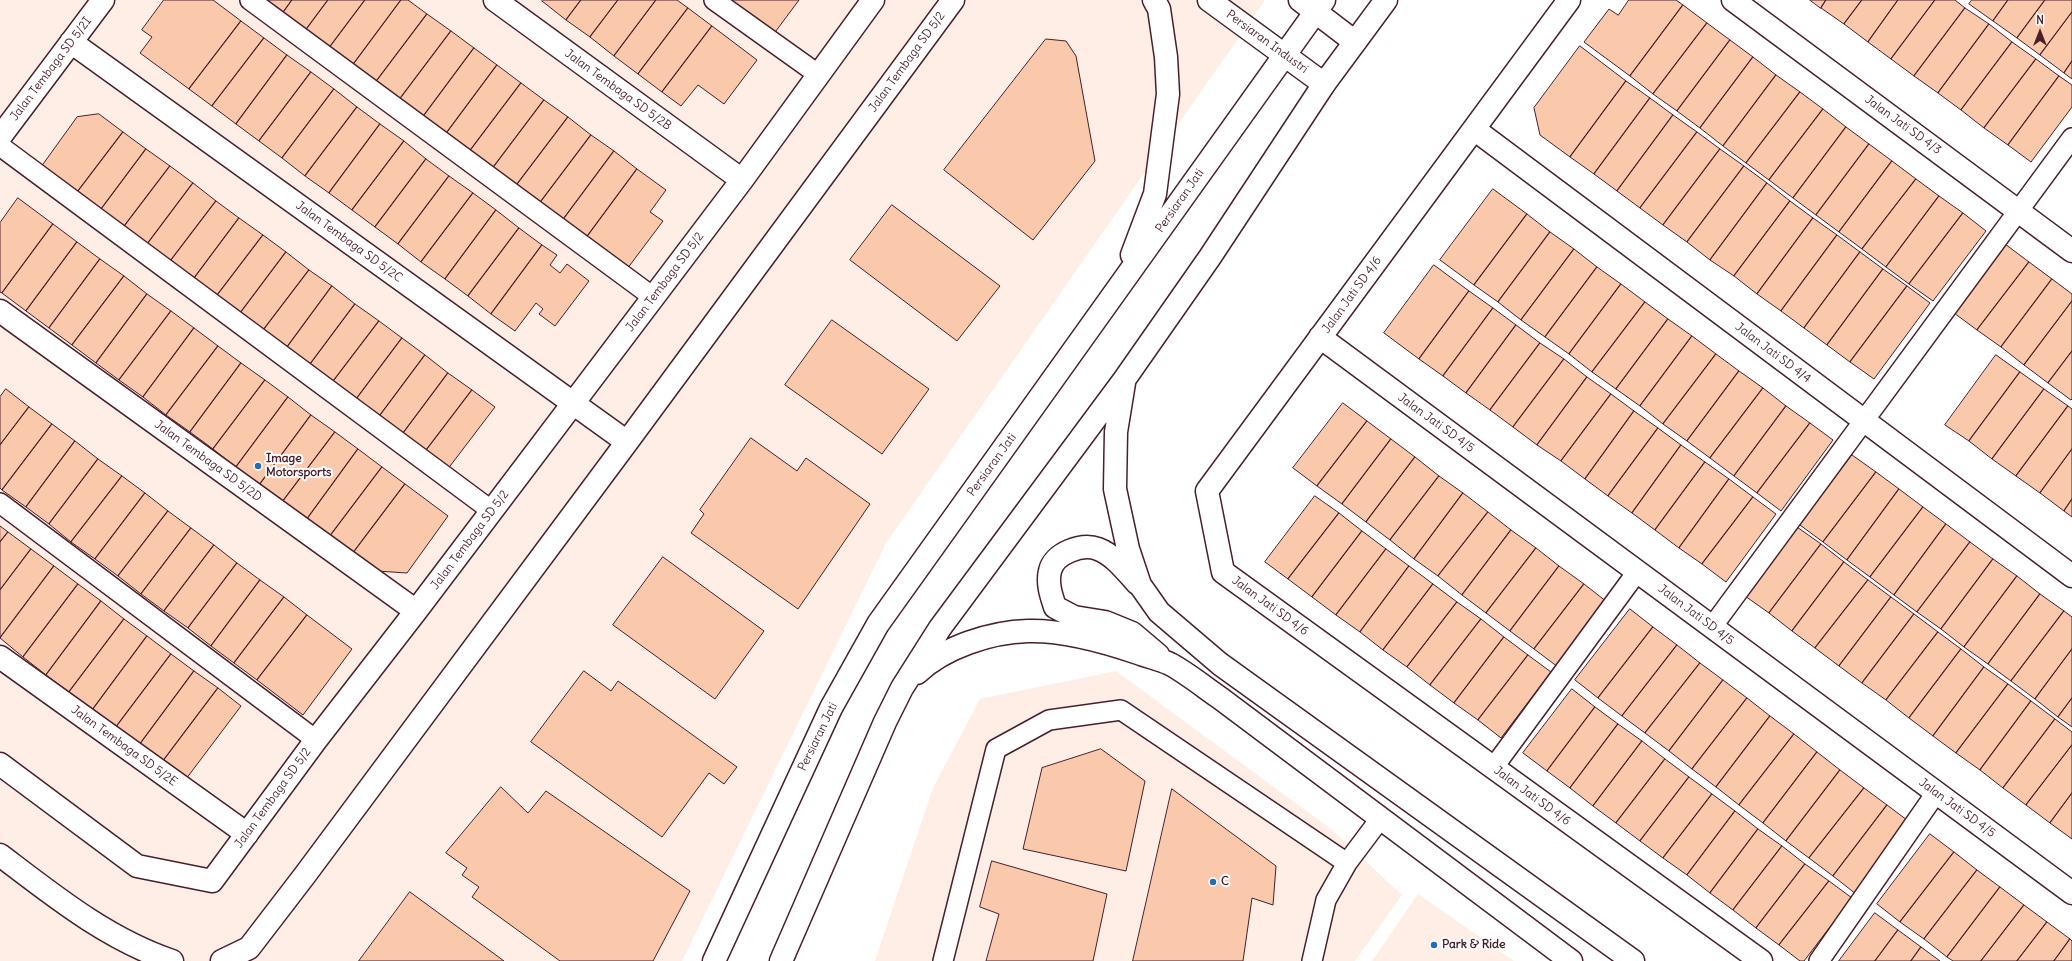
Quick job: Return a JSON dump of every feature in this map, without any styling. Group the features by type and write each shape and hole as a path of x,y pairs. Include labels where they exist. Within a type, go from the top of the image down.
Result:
{"street":[{"name":"Jalan Tembaga SD 5/2I","path":"0,137 103,0"},
{"name":"Jalan Tembaga SD 5/2B","path":"495,0 742,180"},
{"name":"Jalan Tembaga SD 5/2","path":"0,764 137,866 212,881 316,740 416,611 742,180 873,0"},
{"name":"Jalan Tembaga SD 5/2","path":"222,961 249,948 627,442 953,0"},
{"path":"1121,284 1155,194 1165,125 1168,94 1166,57 1159,9 1154,0"},
{"name":"Persiaran Industri","path":"1210,0 1324,84"},
{"path":"781,961 884,722 902,688 940,628 1124,380 1210,257 1324,84 1386,0"},
{"name":"Jalan Jati SD 4/6","path":"1569,0 1207,491 1223,572 1761,961"},
{"name":"Jalan Jati SD 4/3","path":"1733,0 2072,251"},
{"path":"1313,4 1355,42"},
{"name":"Persiaran Jati","path":"714,961 831,708 878,624 1284,54 1313,4"},
{"name":"Jalan Tembaga SD 5/2C","path":"71,42 627,442"},
{"name":"Jalan Jati SD 4/4","path":"1474,129 2072,576"},
{"name":"Jalan Tembaga SD 5/2D","path":"0,311 416,611"},
{"name":"Jalan Jati SD 4/5","path":"1320,337 2072,893"},
{"path":"1124,380 1116,432 1115,489 1128,549 1140,585"},
{"path":"1571,961 1220,698 1170,664 1132,633 1105,622 1074,617 1055,607 1049,591 1050,570 1062,553 1079,547 1097,549 1110,556 1140,585 1159,612 1220,664 1633,961"},
{"path":"902,688 926,664 950,649 988,637 1029,631 1070,635 1105,642 1170,664"},
{"name":"Jalan Tembaga SD 5/2E","path":"0,657 247,834"},
{"path":"0,855 74,911 145,952 172,961"}],"lane":[{"path":"250,0 653,298"},
{"path":"714,0 818,75"},
{"path":"1712,627 2072,138"},
{"path":"0,146 492,511"},
{"path":"0,503 316,740"},
{"path":"1493,768 1638,572"},
{"path":"943,961 996,749 1049,720 1121,710 1347,863"},
{"path":"1819,961 1936,793"},
{"path":"1312,961 1326,900 1347,863 1380,819"}],"shaded area":[{"path":"0,0 1265,0 886,543 682,961 0,961"},
{"path":"1116,671 1331,829 1402,895 1355,961 875,961 933,788 980,699"},
{"path":"1418,894 1514,961 1372,961"}],"building":[{"path":"164,0 213,0 241,21 189,89 140,53 152,37 142,30"},
{"path":"262,0 292,0 282,14"},
{"path":"292,0 328,0 305,31 282,14"},
{"path":"328,0 365,0 329,48 305,31"},
{"path":"365,0 401,0 352,66 329,48"},
{"path":"401,0 408,0 427,14 375,83 352,66"},
{"path":"581,0 566,20 542,1"},
{"path":"581,0 618,0 590,37 566,20"},
{"path":"618,0 656,0 614,56 590,37"},
{"path":"656,0 677,0 688,8 638,74 614,56"},
{"path":"719,0 799,0 770,39"},
{"path":"1629,0 1676,0 1683,5 1630,76 1584,42 1609,9 1618,15"},
{"path":"1810,0 1826,0 1821,8"},
{"path":"1826,0 1862,0 1844,24 1821,8"},
{"path":"1862,0 1898,0 1868,42 1844,24"},
{"path":"1898,0 1935,0 1891,59 1868,42"},
{"path":"1935,0 1955,0 1965,8 1914,76 1891,59"},
{"path":"1972,0 2008,0 1993,21 1969,4"},
{"path":"2008,0 2045,0 2017,38 1993,21"},
{"path":"2045,0 2072,0 2072,12 2040,55 2017,38"},
{"path":"1683,5 1707,23 1653,94 1630,76"},
{"path":"688,8 712,26 662,92 638,74"},
{"path":"1965,8 1989,24 1938,93 1914,76"},
{"path":"2072,12 2072,61 2064,73 2040,55"},
{"path":"427,14 451,31 399,100 375,83"},
{"path":"241,21 264,38 212,106 189,89"},
{"path":"1707,23 1730,40 1677,111 1653,94"},
{"path":"1989,24 2012,42 1961,110 1938,93"},
{"path":"712,26 757,60 724,104 698,85 681,106 662,92"},
{"path":"451,31 474,48 422,118 399,100"},
{"path":"264,38 287,55 236,124 212,106"},
{"path":"1046,39 1066,41 1076,56 1095,161 1033,240 944,170"},
{"path":"1730,40 1753,57 1700,128 1677,111"},
{"path":"2012,42 2036,59 1984,128 1961,110"},
{"path":"1580,46 1626,81 1570,157 1540,135 1534,108"},
{"path":"474,48 497,65 445,135 422,118"},
{"path":"287,55 311,72 259,141 236,124"},
{"path":"1753,57 1776,75 1723,146 1700,128"},
{"path":"2036,59 2059,76 2008,145 1984,128"},
{"path":"2072,61 2072,79 2064,73"},
{"path":"497,65 521,83 469,152 445,135"},
{"path":"311,72 334,89 282,158 259,141"},
{"path":"1776,75 1800,92 1746,163 1723,146"},
{"path":"2059,76 2072,85 2072,107 2031,162 2008,145"},
{"path":"1626,81 1650,98 1594,174 1570,157"},
{"path":"521,83 544,100 492,169 469,152"},
{"path":"334,89 357,107 305,176 282,158"},
{"path":"1800,92 1823,109 1769,180 1746,163"},
{"path":"1650,98 1673,115 1617,191 1594,174"},
{"path":"544,100 568,117 515,187 492,169"},
{"path":"357,107 380,124 329,193 305,176"},
{"path":"1823,109 1846,127 1793,198 1769,180"},
{"path":"99,114 123,132 72,199 38,171 77,117"},
{"path":"1673,115 1697,132 1640,208 1617,191"},
{"path":"568,117 591,135 539,204 515,187"},
{"path":"380,124 404,141 352,210 329,193"},
{"path":"1846,127 1869,144 1816,215 1793,198"},
{"path":"123,132 146,149 96,216 72,199"},
{"path":"1697,132 1720,149 1663,225 1640,208"},
{"path":"591,135 614,151 562,221 539,204"},
{"path":"404,141 426,159 375,227 352,210"},
{"path":"1869,144 1892,161 1839,232 1816,215"},
{"path":"146,149 170,166 119,233 96,216"},
{"path":"1720,149 1744,166 1687,242 1663,225"},
{"path":"614,151 637,169 586,238 562,221"},
{"path":"426,159 449,176 398,244 375,227"},
{"path":"1892,161 1916,179 1862,249 1839,232"},
{"path":"170,166 193,183 142,251 119,233"},
{"path":"1744,166 1767,183 1710,260 1687,242"},
{"path":"637,169 666,190 650,212 663,221 627,269 586,238"},
{"path":"449,176 473,193 421,262 398,244"},
{"path":"1916,179 1939,196 1886,267 1862,249"},
{"path":"193,183 216,201 165,268 142,251"},
{"path":"1767,183 1790,201 1734,276 1710,260"},
{"path":"1493,189 1527,214 1474,285 1440,260"},
{"path":"473,193 496,210 445,279 421,262"},
{"path":"1939,196 1963,213 1909,284 1886,267"},
{"path":"18,198 53,224 2,293 0,292 0,223"},
{"path":"216,201 239,218 189,285 165,268"},
{"path":"1790,201 1813,218 1757,294 1734,276"},
{"path":"892,205 1000,286 957,341 850,260"},
{"path":"496,210 519,228 468,296 445,279"},
{"path":"1963,213 1986,231 1933,301 1909,284"},
{"path":"1527,214 1550,232 1498,302 1474,285"},
{"path":"239,218 263,235 212,302 189,285"},
{"path":"1813,218 1837,235 1781,311 1757,294"},
{"path":"53,224 77,242 26,311 2,293"},
{"path":"519,228 542,245 491,314 468,296"},
{"path":"1550,232 1574,249 1521,320 1498,302"},
{"path":"263,235 286,252 235,320 212,302"},
{"path":"1837,235 1860,252 1804,328 1781,311"},
{"path":"77,242 100,259 49,328 26,311"},
{"path":"2005,244 2029,262 1977,330 1954,313"},
{"path":"542,245 557,255 550,265 560,273 567,264 589,281 555,326 539,314 543,309 536,303 515,331 491,314"},
{"path":"1574,249 1597,267 1545,337 1521,320"},
{"path":"286,252 309,270 258,337 235,320"},
{"path":"1860,252 1883,269 1827,345 1804,328"},
{"path":"100,259 124,276 72,345 49,328"},
{"path":"2029,262 2052,279 2001,347 1977,330"},
{"path":"1434,265 1469,291 1419,359 1384,333"},
{"path":"1597,267 1621,284 1569,354 1545,337"},
{"path":"1883,269 1907,286 1850,362 1827,345"},
{"path":"309,270 332,286 282,354 258,337"},
{"path":"124,276 147,294 96,363 72,345"},
{"path":"2052,279 2072,294 2072,301 2024,365 2001,347"},
{"path":"1621,284 1645,302 1592,372 1569,354"},
{"path":"332,286 355,304 305,371 282,354"},
{"path":"1907,286 1930,303 1874,379 1850,362"},
{"path":"1469,291 1493,308 1443,376 1419,359"},
{"path":"147,294 171,311 119,380 96,363"},
{"path":"2072,301 2072,351 2048,383 2024,365"},
{"path":"1645,302 1668,319 1616,389 1592,372"},
{"path":"355,304 379,321 328,388 305,371"},
{"path":"1493,308 1516,325 1466,393 1443,376"},
{"path":"171,311 194,328 143,397 119,380"},
{"path":"1668,319 1692,336 1640,406 1616,389"},
{"path":"832,320 929,389 882,454 785,385"},
{"path":"379,321 402,338 351,406 328,388"},
{"path":"1516,325 1540,343 1490,410 1466,393"},
{"path":"194,328 218,346 166,415 143,397"},
{"path":"1692,336 1716,354 1663,424 1640,406"},
{"path":"402,338 425,355 375,422 351,406"},
{"path":"1540,343 1564,359 1513,427 1490,410"},
{"path":"218,346 241,363 190,432 166,415"},
{"path":"2072,351 2072,399 2071,400 2048,383"},
{"path":"1716,354 1739,371 1687,441 1663,424"},
{"path":"425,355 448,373 398,440 375,422"},
{"path":"1996,355 2020,372 1969,441 1945,425"},
{"path":"1564,359 1587,377 1537,445 1513,427"},
{"path":"241,363 265,380 213,449 190,432"},
{"path":"1739,371 1763,388 1710,458 1687,441"},
{"path":"2020,372 2044,389 1992,459 1969,441"},
{"path":"448,373 472,390 421,457 398,440"},
{"path":"1587,377 1611,394 1561,461 1537,445"},
{"path":"265,380 288,397 236,467 213,449"},
{"path":"1763,388 1786,406 1734,476 1710,458"},
{"path":"6,389 29,407 0,445 0,397"},
{"path":"2044,389 2068,406 2016,476 1992,459"},
{"path":"472,390 495,407 444,474 421,457"},
{"path":"1611,394 1634,411 1585,479 1561,461"},
{"path":"288,397 311,415 260,484 236,467"},
{"path":"1343,403 1367,421 1317,486 1293,468"},
{"path":"1786,406 1810,423 1757,493 1734,476"},
{"path":"2068,406 2072,409 2072,449 2040,493 2016,476"},
{"path":"29,407 52,424 2,490 0,488 0,445"},
{"path":"1634,411 1658,428 1608,496 1585,479"},
{"path":"311,415 335,432 283,501 260,484"},
{"path":"1367,421 1391,439 1342,504 1317,486"},
{"path":"1810,423 1833,440 1781,511 1757,493"},
{"path":"52,424 75,441 26,507 2,490"},
{"path":"1658,428 1681,445 1632,513 1608,496"},
{"path":"335,432 358,449 307,519 283,501"},
{"path":"751,438 797,471 806,458 870,504 798,609 691,533 704,514 700,510"},
{"path":"1391,439 1415,457 1366,522 1342,504"},
{"path":"75,441 98,459 49,524 26,507"},
{"path":"1681,445 1705,462 1655,530 1632,513"},
{"path":"358,449 382,467 330,536 307,519"},
{"path":"2072,449 2072,499 2064,511 2040,493"},
{"path":"1852,455 1876,472 1823,542 1800,525"},
{"path":"1415,457 1439,476 1390,540 1366,522"},
{"path":"98,459 122,476 71,542 49,524"},
{"path":"1705,462 1729,479 1679,548 1655,530"},
{"path":"382,467 405,484 353,553 330,536"},
{"path":"1876,472 1899,489 1847,560 1823,542"},
{"path":"122,476 145,493 95,559 71,542"},
{"path":"1439,476 1463,493 1414,559 1390,540"},
{"path":"1729,479 1753,497 1702,564 1679,548"},
{"path":"405,484 448,516 407,573 377,571 353,553"},
{"path":"1899,489 1923,507 1870,577 1847,560"},
{"path":"145,493 168,511 118,576 95,559"},
{"path":"1463,493 1488,512 1438,576 1414,559"},
{"path":"1315,496 1339,513 1288,579 1265,562"},
{"path":"1753,497 1776,514 1726,582 1702,564"},
{"path":"2072,499 2072,517 2064,511"},
{"path":"1923,507 1946,524 1894,595 1870,577"},
{"path":"168,511 191,528 141,594 118,576"},
{"path":"1488,512 1511,530 1462,595 1438,576"},
{"path":"1339,513 1362,531 1312,597 1288,579"},
{"path":"1946,524 1970,542 1917,612 1894,595"},
{"path":"0,526 8,532 0,542"},
{"path":"1797,527 1821,544 1769,613 1745,596"},
{"path":"191,528 214,545 164,611 141,594"},
{"path":"1511,530 1536,548 1486,613 1462,595"},
{"path":"1362,531 1386,549 1336,615 1312,597"},
{"path":"8,532 31,549 0,590 0,542"},
{"path":"1970,542 1993,559 1941,629 1917,612"},
{"path":"1821,544 1844,562 1792,631 1769,613"},
{"path":"214,545 237,563 188,628 164,611"},
{"path":"1536,548 1559,566 1510,631 1486,613"},
{"path":"31,549 54,566 0,638 0,590"},
{"path":"1386,549 1409,566 1360,632 1336,615"},
{"path":"663,557 764,631 715,699 613,625"},
{"path":"1993,559 2017,576 1964,647 1941,629"},
{"path":"1844,562 1868,580 1815,648 1792,631"},
{"path":"237,563 260,580 211,646 188,628"},
{"path":"54,566 78,584 23,657 0,638"},
{"path":"1409,566 1433,584 1383,650 1360,632"},
{"path":"1559,566 1584,584 1534,649 1510,631"},
{"path":"2017,576 2040,594 1988,664 1964,647"},
{"path":"260,580 284,597 234,663 211,646"},
{"path":"1868,580 1891,597 1839,666 1815,648"},
{"path":"78,584 101,601 46,675 23,657"},
{"path":"1433,584 1457,602 1407,667 1383,650"},
{"path":"1584,584 1607,602 1558,667 1534,649"},
{"path":"2040,594 2064,611 2011,681 1988,664"},
{"path":"284,597 307,615 257,680 234,663"},
{"path":"1891,597 1914,614 1862,683 1839,666"},
{"path":"101,601 124,619 69,692 46,675"},
{"path":"1457,602 1481,619 1430,685 1407,667"},
{"path":"1630,609 1653,627 1598,698 1575,680"},
{"path":"2064,611 2072,617 2072,649 2035,699 2011,681"},
{"path":"1914,614 1938,632 1886,700 1862,683"},
{"path":"307,615 352,649 303,715 257,680"},
{"path":"124,619 147,636 93,709 69,692"},
{"path":"1481,619 1504,637 1454,703 1430,685"},
{"path":"1653,627 1677,645 1622,716 1598,698"},
{"path":"1938,632 1961,649 1909,718 1886,700"},
{"path":"147,636 171,654 116,727 93,709"},
{"path":"1504,637 1528,655 1478,720 1454,703"},
{"path":"1677,645 1700,663 1645,733 1622,716"},
{"path":"1961,649 1984,667 1933,736 1909,718"},
{"path":"2072,649 2072,698 2058,717 2035,699"},
{"path":"171,654 194,671 140,744 116,727"},
{"path":"1528,655 1551,672 1501,738 1478,720"},
{"path":"1700,663 1723,680 1669,751 1645,733"},
{"path":"1984,667 2008,684 1956,753 1933,736"},
{"path":"194,671 218,688 163,761 140,744"},
{"path":"584,671 611,691 618,681 737,767 724,784 709,773 662,837 531,742"},
{"path":"1723,680 1747,698 1692,769 1669,751"},
{"path":"2008,684 2031,701 1980,770 1956,753"},
{"path":"218,688 241,706 186,779 163,761"},
{"path":"1572,689 1595,707 1547,771 1523,753"},
{"path":"1747,698 1770,716 1716,787 1692,769"},
{"path":"2072,698 2072,727 2058,717"},
{"path":"2031,701 2055,719 2003,788 1980,770"},
{"path":"1595,707 1618,724 1570,788 1547,771"},
{"path":"1770,716 1794,734 1739,805 1716,787"},
{"path":"2055,719 2072,732 2072,745 2026,805 2003,788"},
{"path":"1618,724 1642,741 1593,806 1570,788"},
{"path":"1794,734 1817,752 1763,823 1739,805"},
{"path":"1642,741 1665,759 1616,823 1593,806"},
{"path":"2072,745 2072,793 2050,823 2026,805"},
{"path":"1101,749 1145,781 1126,871 1023,849 1042,768"},
{"path":"1817,752 1840,770 1786,841 1763,823"},
{"path":"1665,759 1689,777 1640,841 1616,823"},
{"path":"1840,770 1864,788 1809,858 1786,841"},
{"path":"1689,777 1712,794 1663,858 1640,841"},
{"path":"501,787 528,813 546,791 690,891 653,961 560,961 472,897 479,887 462,875 467,868 446,853"},
{"path":"1864,788 1887,805 1833,876 1809,858"},
{"name":"C","path":"1172,789 1276,866 1273,905 1252,898 1243,961 1133,961"},
{"path":"2072,793 2072,839 2050,823"},
{"path":"1712,794 1735,811 1687,875 1663,858"},
{"path":"1887,805 1911,823 1856,894 1833,876"},
{"path":"1735,811 1758,829 1710,893 1687,875"},
{"path":"1758,829 1782,846 1733,910 1710,893"},
{"path":"1930,834 1954,852 1900,922 1877,904"},
{"path":"1782,846 1805,864 1756,928 1733,910"},
{"path":"1954,852 1977,870 1924,939 1900,922"},
{"path":"992,861 1107,894 1093,961 986,961 999,914 980,907"},
{"path":"1805,864 1829,881 1779,945 1756,928"},
{"path":"1977,870 2000,887 1947,957 1924,939"},
{"path":"1829,881 1852,898 1804,961 1800,961 1779,945"},
{"path":"2000,887 2024,905 1981,961 1953,961 1947,957"},
{"path":"410,892 504,961 359,961"},
{"path":"2024,905 2047,922 2017,961 1981,961"},
{"path":"1875,913 1898,930 1875,961 1839,961"},
{"path":"2047,922 2070,939 2054,961 2017,961"},
{"path":"1898,930 1921,947 1911,961 1875,961"},
{"path":"2070,939 2072,941 2072,961 2054,961"},
{"path":"1921,947 1940,961 1911,961"}],"place":[{"name":"Image Motorsports","path":"258,466"},
{"name":"C","path":"1213,882"},
{"name":"Park & Ride","path":"1434,945"}]}
